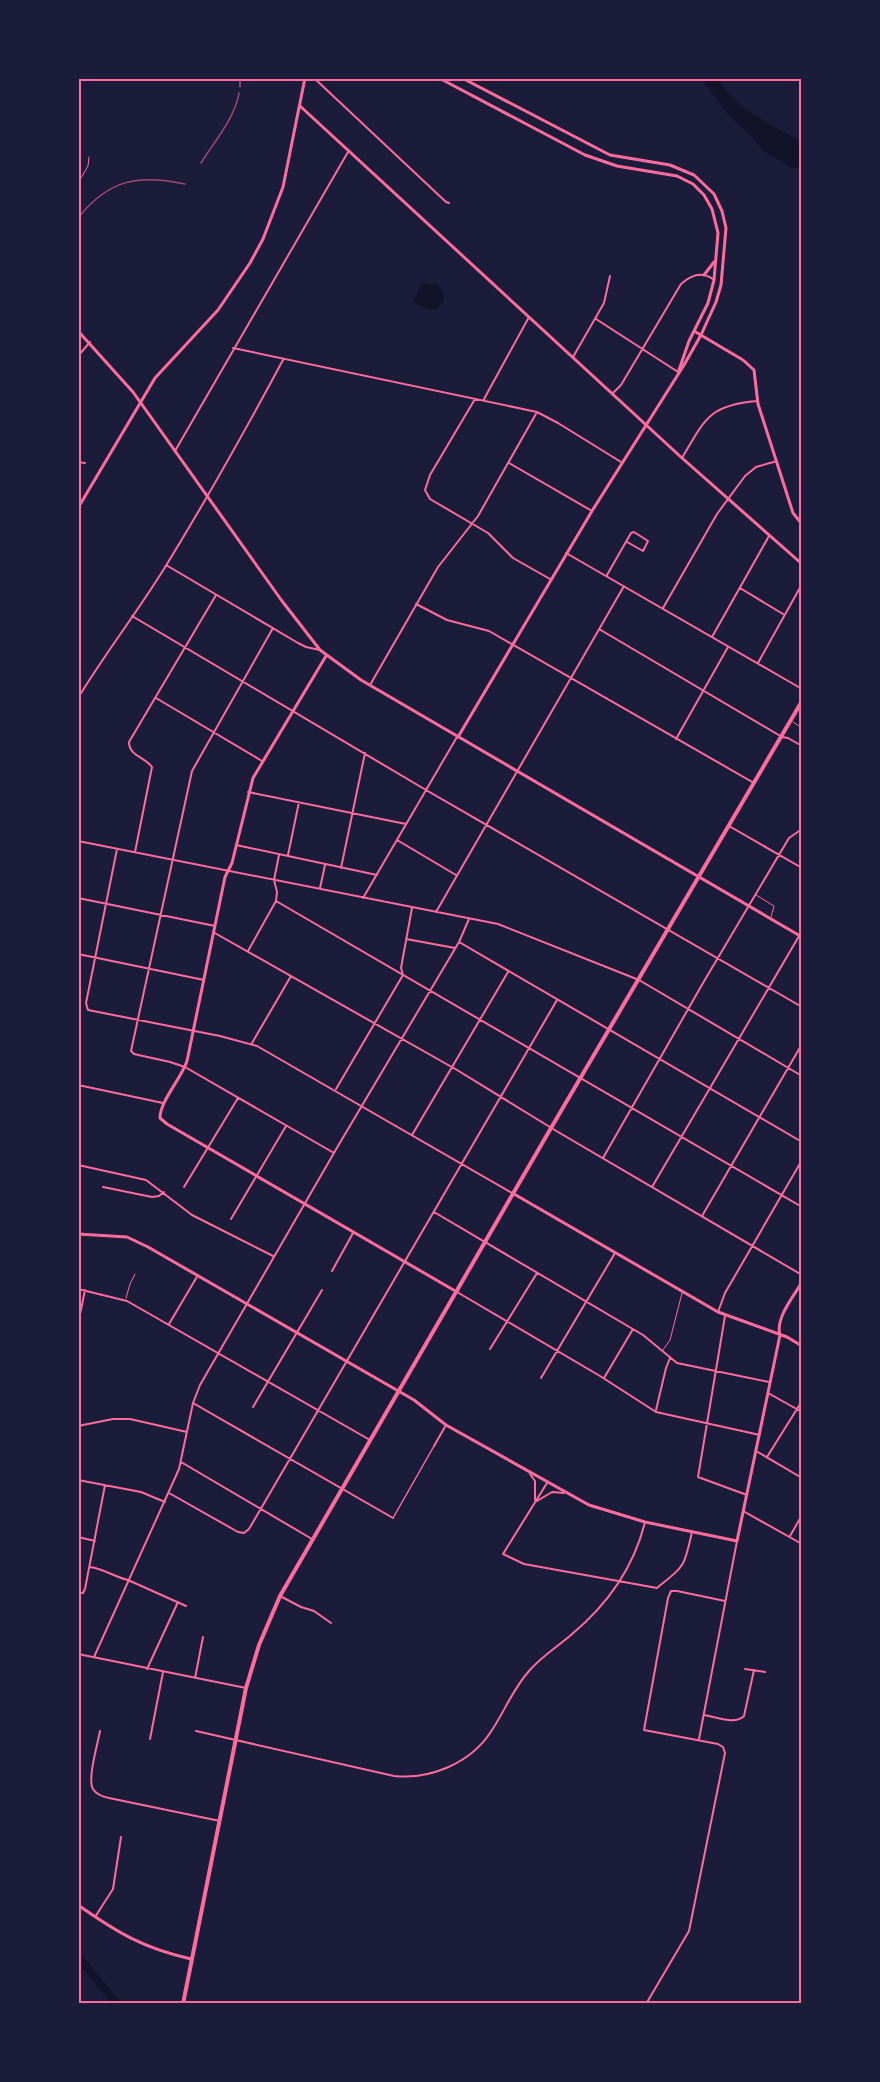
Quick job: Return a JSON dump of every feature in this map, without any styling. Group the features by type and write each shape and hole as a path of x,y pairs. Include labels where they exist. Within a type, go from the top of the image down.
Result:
{"main road":[{"path":"183,2004 246,1688 259,1645 280,1596 802,701"}],"street":[{"path":"78,508 155,378 222,305 263,239 283,187 305,78"},
{"path":"314,78 449,203"},
{"path":"439,78 585,155 616,166 677,176 699,190 715,216 718,233 714,280 708,303 689,341 678,372"},
{"path":"363,898 550,579 701,335 721,285 726,228 719,202 701,180 687,171 670,165 620,157 590,146 462,78"},
{"path":"500,110 505,101"},
{"path":"300,106 682,458 802,564"},
{"path":"585,155 590,146"},
{"path":"176,451 348,150"},
{"path":"616,166 620,157"},
{"path":"704,275 713,265 716,257"},
{"path":"613,393 681,284 693,276 704,275 714,280"},
{"path":"573,357 604,303 610,276"},
{"path":"483,400 529,317"},
{"path":"596,319 678,372"},
{"path":"78,331 90,342 140,402 282,601 326,656 370,685 801,936"},
{"path":"694,331 751,366 755,374 758,400 793,513 802,524"},
{"path":"78,356 90,342"},
{"path":"233,348 537,412 621,462"},
{"path":"78,698 103,656 166,565 208,497 283,360"},
{"path":"475,399 430,475 425,490 430,499 492,536 513,558 550,579"},
{"path":"682,458 705,421 718,409 730,404 758,400"},
{"path":"370,685 444,557 473,524 537,412"},
{"path":"663,608 728,499 750,471 763,464 777,461"},
{"path":"78,462 85,463"},
{"path":"509,463 591,511"},
{"path":"606,576 631,533 634,531 648,541 643,550 627,542"},
{"path":"712,637 769,536"},
{"path":"566,553 802,689"},
{"path":"166,565 306,647 320,650"},
{"path":"758,663 802,584"},
{"path":"436,912 624,586"},
{"path":"740,588 784,615"},
{"path":"135,852 152,767 133,753 129,742 216,595"},
{"path":"416,604 447,620 489,631 754,783"},
{"path":"132,616 426,790 802,1007"},
{"path":"273,628 192,771 131,1053 185,1067 334,1154"},
{"path":"599,629 782,737 802,746"},
{"path":"676,739 728,646"},
{"path":"326,656 253,778 232,863 225,878 185,1067 161,1109 160,1118 207,1148 603,1378 656,1412 760,1435"},
{"path":"78,685 84,688"},
{"path":"156,698 262,761"},
{"path":"341,868 365,753"},
{"path":"248,792 406,824"},
{"path":"288,856 299,802"},
{"path":"729,826 802,868"},
{"path":"603,1158 789,838 802,829"},
{"path":"397,840 456,875"},
{"path":"78,841 498,924 639,980 802,1076"},
{"path":"236,845 377,875"},
{"path":"117,849 94,958 86,1003 87,1009 252,1043 718,1312 780,1335 802,1346"},
{"path":"248,951 276,901 278,892 274,880 279,854"},
{"path":"320,889 325,865"},
{"path":"78,898 215,926"},
{"path":"276,901 802,1207"},
{"path":"403,975 400,968 412,908"},
{"path":"94,1657 169,1493 181,1462 193,1403 274,1257 459,942 469,919"},
{"path":"652,1187 802,931"},
{"path":"213,932 501,1096 551,1128 802,1275"},
{"path":"406,939 455,948"},
{"path":"459,942 802,1142"},
{"path":"78,954 204,980"},
{"path":"412,1135 509,972"},
{"path":"252,1043 291,975"},
{"path":"336,1090 403,975"},
{"path":"169,1493 238,1532 244,1533 249,1529 557,1000"},
{"path":"702,1216 802,1044"},
{"path":"78,1085 164,1103"},
{"path":"184,1187 238,1098"},
{"path":"231,1219 286,1126"},
{"path":"718,1312 725,1293 802,1160"},
{"path":"78,1165 142,1178 203,1221 274,1257"},
{"path":"103,1187 156,1197 164,1192"},
{"path":"434,1212 633,1329 663,1350 670,1358 688,1366 770,1382"},
{"path":"78,1233 127,1237 148,1247 414,1400 446,1425 530,1474 601,1510 645,1522 737,1541"},
{"path":"332,1271 353,1233"},
{"path":"541,1378 615,1253"},
{"path":"490,1349 537,1273"},
{"path":"168,1324 198,1275"},
{"path":"699,1740 780,1335 778,1329 781,1318 802,1282"},
{"path":"78,1289 126,1300 370,1440"},
{"path":"78,1324 85,1290"},
{"path":"253,1407 322,1290"},
{"path":"725,1315 698,1477 747,1495"},
{"path":"603,1378 633,1329"},
{"path":"656,1412 670,1358"},
{"path":"768,1393 802,1412"},
{"path":"767,1457 802,1401"},
{"path":"193,1403 393,1518 446,1425"},
{"path":"78,1426 113,1419 130,1419 187,1432"},
{"path":"756,1451 802,1478"},
{"path":"181,1462 312,1539"},
{"path":"530,1474 535,1481 537,1491 535,1503"},
{"path":"78,1480 141,1492 165,1502"},
{"path":"547,1483 503,1554 524,1564 657,1588 686,1562 692,1532"},
{"path":"78,1593 83,1593 90,1567 105,1485"},
{"path":"535,1503 552,1492 564,1492"},
{"path":"743,1511 802,1544"},
{"path":"790,1536 802,1515"},
{"path":"196,1731 403,1777 434,1772 453,1765 481,1745 528,1672 587,1621 620,1582 638,1548 645,1522"},
{"path":"78,1537 95,1541"},
{"path":"90,1567 128,1580 186,1606"},
{"path":"646,2004 689,1931 725,1753 721,1745 644,1730 668,1598 671,1591 677,1591 725,1601"},
{"path":"280,1596 314,1611 331,1623"},
{"path":"147,1669 178,1602"},
{"path":"195,1678 203,1637"},
{"path":"78,1654 246,1688"},
{"path":"745,1669 765,1672"},
{"path":"704,1715 740,1720 744,1716 754,1670"},
{"path":"150,1739 163,1672"},
{"path":"100,1731 91,1779 94,1791 110,1798 220,1821"},
{"path":"95,1917 113,1888 121,1837"},
{"path":"78,1905 131,1940 192,1959"}],"lane":[{"path":"78,183 88,166 89,157"},
{"path":"791,721 802,728"},
{"path":"756,895 774,906 770,918"},
{"path":"126,1300 135,1274"},
{"path":"663,1350 670,1340 683,1292"}],"shaded area":[{"path":"701,78 717,78 743,107 798,140 802,145 802,169 791,167 763,151 728,114"},
{"path":"422,283 438,285 444,293 444,300 436,310 429,310 413,302"}],"waterway":[{"path":"78,1957 117,2004"}],"railway":[{"path":"240,78 240,87"},
{"path":"201,163 229,121 239,93"},
{"path":"78,218 101,195 113,187 139,180 185,184"}]}
